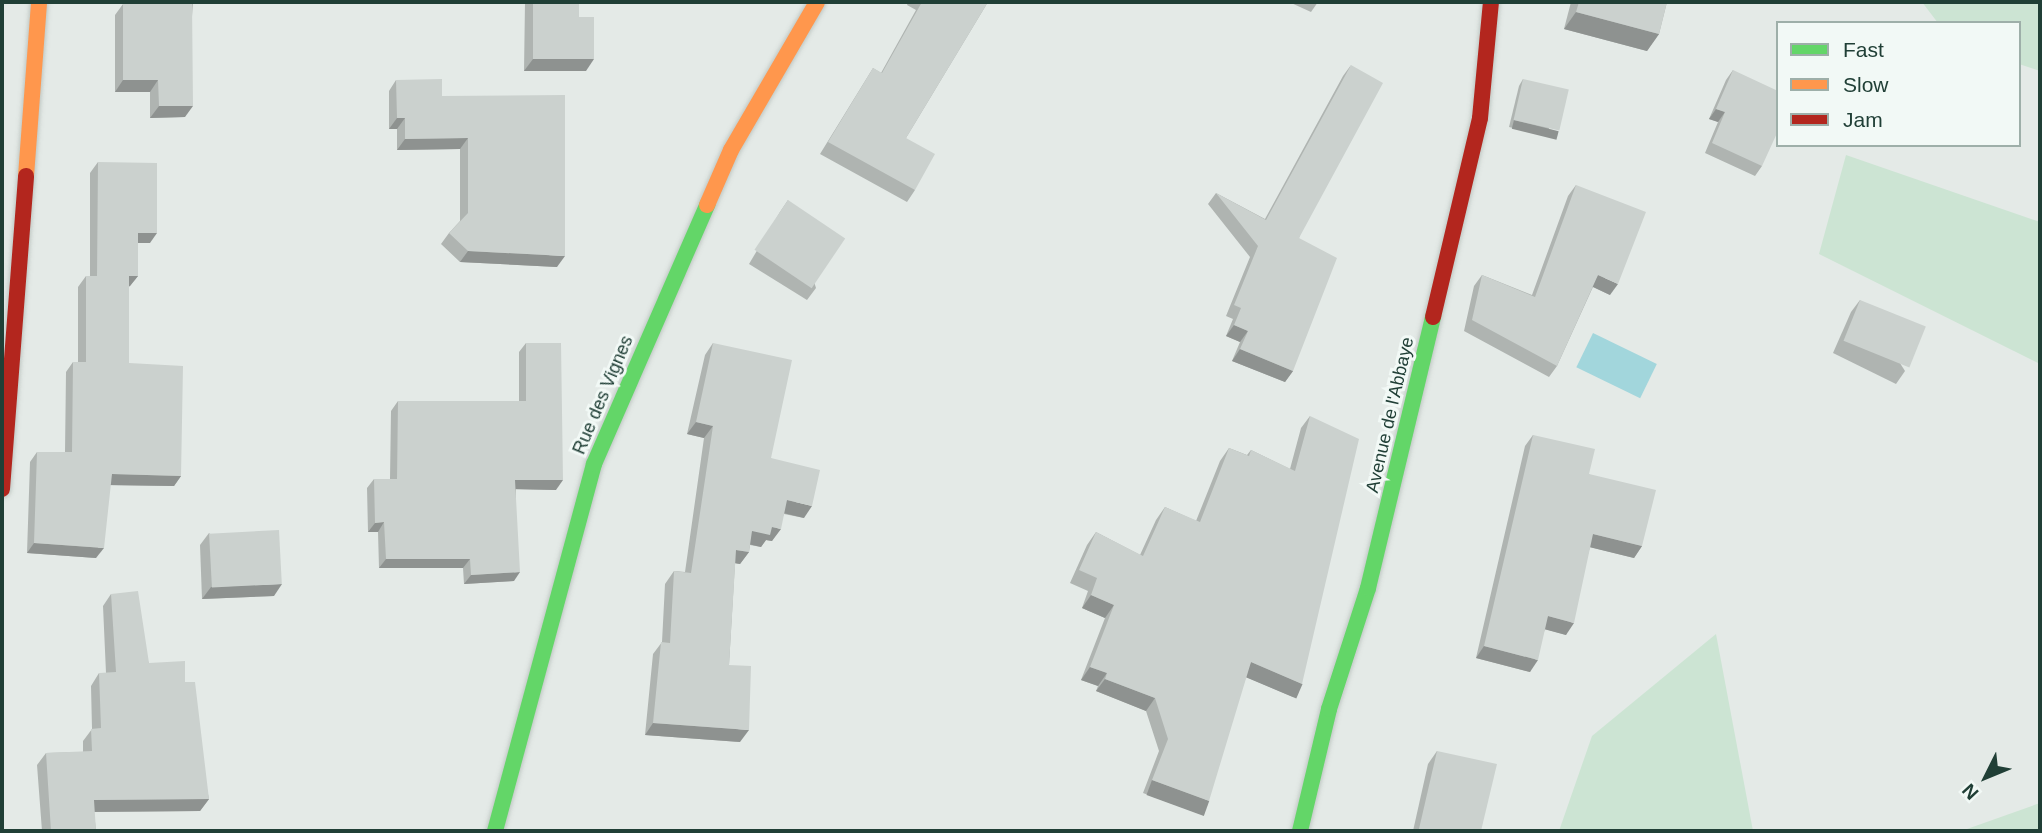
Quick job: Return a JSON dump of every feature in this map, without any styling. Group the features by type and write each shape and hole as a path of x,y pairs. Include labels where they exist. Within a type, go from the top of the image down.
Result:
{"street":[{"path":"2,489 39,2"},
{"name":"Rue des Vignes","path":"495,831 594,464 732,150 817,2"},
{"name":"Avenue de l'Abbaye","path":"1300,831 1329,709 1368,588 1480,118 1491,2"}],"green space":[{"path":"1922,2 2040,2 2040,71 2021,65 2021,21 1936,21"},
{"path":"1846,155 2040,222 2040,364 1819,254"},
{"path":"1716,634 1753,831 1559,831 1592,736"},
{"path":"2040,803 2040,831 1965,831 1967,829"}],"water":[{"path":"1593,333 1657,364 1640,398 1576,367"}],"building":[{"path":"192,2 193,106 159,106 158,80 123,80 123,4"},
{"path":"533,2 579,2 579,17 594,17 594,59 533,59"},
{"path":"922,2 988,2 906,138 935,154 915,190 828,142 873,68 882,73"},
{"path":"1579,2 1667,2 1659,34 1576,12"},
{"path":"1351,65 1383,83 1299,238 1337,258 1293,371 1240,349 1248,331 1234,325 1241,308 1234,305 1258,246 1216,193 1266,220"},
{"path":"1733,70 1776,90 1776,135 1762,166 1712,143 1725,112 1716,109"},
{"path":"442,79 442,96 565,95 565,256 468,251 449,233 468,213 468,138 405,139 405,118 397,118 396,80"},
{"path":"1523,79 1569,90 1559,130 1514,120"},
{"path":"98,162 157,163 157,233 138,233 138,276 129,276 129,363 183,366 181,476 112,474 104,548 34,543 37,452 72,452 73,362 86,362 86,276 97,276"},
{"path":"1576,185 1646,212 1618,284 1598,275 1557,366 1472,320 1482,275 1535,297"},
{"path":"788,200 845,239 812,288 754,250"},
{"path":"1860,300 1926,327 1909,367 1844,341"},
{"path":"526,343 561,343 563,480 515,480 520,572 471,575 470,559 386,559 384,522 375,523 374,479 397,479 398,401 526,401"},
{"path":"713,343 792,360 771,458 820,470 812,506 787,500 781,529 772,527 770,535 752,531 749,552 736,550 729,665 751,666 749,730 653,723 661,642 670,643 674,571 691,573 713,426 696,422"},
{"path":"1310,416 1359,439 1302,684 1251,662 1209,801 1152,780 1168,739 1155,698 1105,679 1107,673 1090,667 1114,605 1091,595 1097,578 1079,570 1096,532 1143,556 1165,507 1200,522 1229,448 1249,456 1251,450 1295,471"},
{"path":"1533,435 1595,449 1589,474 1656,490 1642,546 1593,534 1574,623 1548,616 1538,660 1484,646"},
{"path":"279,530 282,584 212,588 209,534"},
{"path":"138,591 149,663 185,661 185,682 195,682 209,799 94,800 96,831 51,831 46,753 92,751 91,729 101,728 99,673 116,672 111,594"},
{"path":"1437,751 1497,764 1481,831 1419,829"}],"traffic: fast":[{"path":"495,831 594,464 707,205"},
{"path":"1300,831 1329,709 1368,588 1433,317"}],"traffic: slow":[{"path":"26,176 39,2"},
{"path":"707,205 731,150 817,2"}],"traffic: jam":[{"path":"1433,317 1480,118 1491,2"},
{"path":"2,489 26,176"}]}
